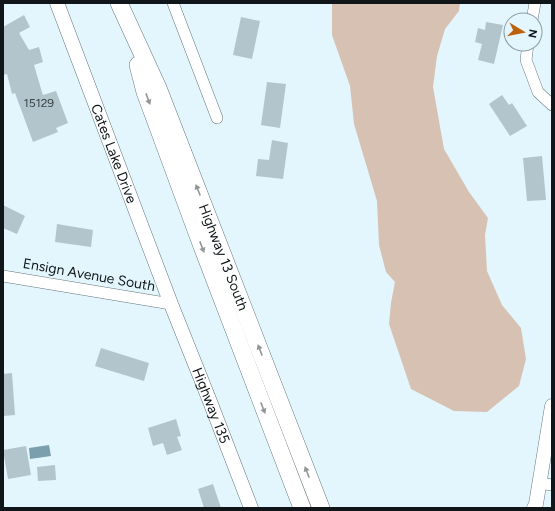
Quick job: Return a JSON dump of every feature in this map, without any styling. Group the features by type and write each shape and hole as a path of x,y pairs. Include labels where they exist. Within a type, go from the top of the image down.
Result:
{"main road":[{"name":"Highway 13 South","path":"120,5 145,92 249,371 302,508"},
{"name":"Highway 13 South","path":"120,5 158,88 321,508"}],"street":[{"name":"Cates Lake Drive","path":"57,3 171,304"},
{"path":"173,3 217,118"},
{"path":"527,52 526,60 538,92 552,105"},
{"name":"Ensign Avenue South","path":"3,276 171,304"},
{"name":"Highway 135","path":"171,304 251,508"},
{"path":"534,508 545,484 552,406"}],"shaded area":[{"path":"332,3 460,3 459,11 445,29 437,56 433,87 444,149 469,192 488,218 485,235 487,271 502,305 521,328 526,359 519,386 487,412 454,411 411,389 389,324 395,282 386,272 379,245 377,201 354,124 350,86 332,35"}],"water":[{"path":"49,445 51,456 30,459 29,448"}],"building":[{"path":"24,15 30,27 19,33 29,50 39,47 43,62 34,65 43,95 56,91 68,123 56,128 58,132 33,142 15,93 12,94 7,74 3,75 3,27"},
{"path":"241,17 260,21 252,59 233,55"},
{"path":"486,22 503,25 494,64 478,60 482,44 475,42 478,28 485,30"},
{"path":"267,82 286,84 280,128 261,125"},
{"path":"502,95 509,105 512,103 527,126 510,136 489,104"},
{"path":"272,140 288,143 283,179 256,176 258,159 269,160"},
{"path":"542,156 546,200 527,201 523,158"},
{"path":"3,205 25,216 17,234 3,228"},
{"path":"57,224 93,230 91,247 55,242"},
{"path":"101,348 149,363 144,381 95,366"},
{"path":"12,373 15,415 3,416 3,374"},
{"path":"176,419 181,436 177,437 182,450 167,455 163,443 153,446 148,428"},
{"path":"26,446 31,475 8,479 3,450"},
{"path":"55,465 56,480 38,481 37,467"},
{"path":"213,484 221,508 204,508 198,489"}]}
